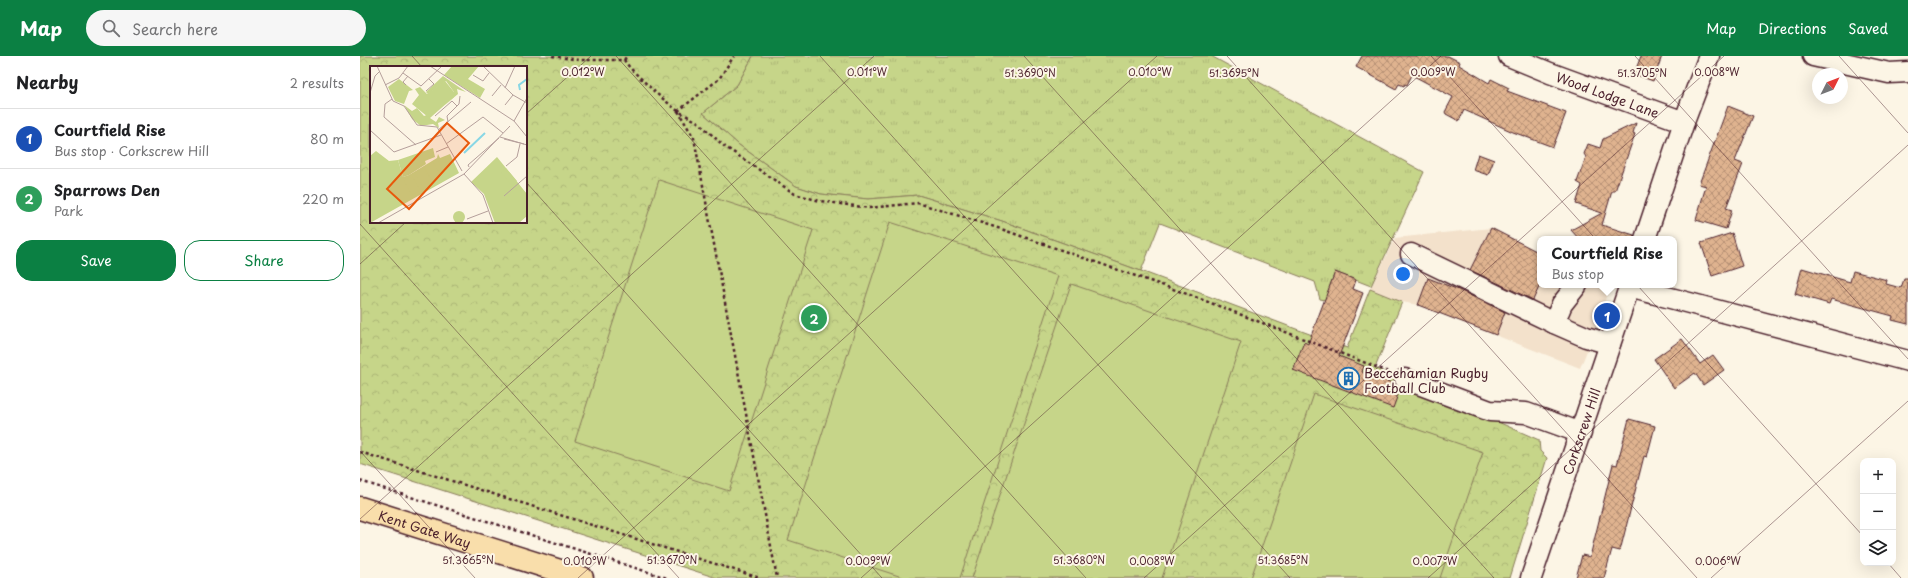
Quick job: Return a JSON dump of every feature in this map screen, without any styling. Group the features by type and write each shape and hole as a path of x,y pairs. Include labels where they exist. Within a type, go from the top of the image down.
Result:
{"main road":[{"name":"Kent Gate Way","path":"360,508 582,578"}],"street":[{"name":"Wood Lodge Lane","path":"1510,56 1550,73 1684,122"},
{"path":"1646,236 1684,122 1709,56"},
{"path":"1813,56 1889,73 1908,72"},
{"path":"1410,254 1554,323 1586,337 1610,344"},
{"path":"1554,323 1562,304 1575,288"},
{"name":"Corkscrew Hill","path":"1531,578 1628,288"},
{"path":"1636,288 1908,361"},
{"path":"1405,379 1490,411 1526,413 1548,419 1581,432"}],"path":[{"path":"552,56 579,60 624,60"},
{"path":"624,60 627,56"},
{"path":"678,111 719,79 734,56"},
{"path":"624,60 630,68 657,94 678,111 698,122 724,146 795,194 820,202 869,208 918,203 1001,229 1190,295 1405,379"},
{"path":"678,111 694,138 777,578"},
{"path":"360,452 760,578"},
{"path":"360,481 667,578"}],"shaded area":[{"path":"1491,228 1537,251 1537,288 1609,288 1595,331 1580,368 1418,305 1402,302 1370,289 1395,238"}],"green space":[{"path":"360,56 753,56 737,85 703,113 739,145 796,186 821,194 868,199 918,195 1002,221 1347,348 1370,289 1402,302 1375,368 1539,440 1540,451 1547,458 1510,578 717,578 360,464"},
{"path":"753,56 1211,56 1424,172 1371,286 1335,272 1325,300 1320,299 1315,282 1160,223 1141,271 1002,221 918,195 868,199 821,194 796,186 739,145 703,113 737,85"},
{"path":"659,180 813,230 729,491 575,441"},
{"path":"890,222 1058,276 960,578 905,578 788,540"},
{"path":"1071,284 1241,342 1162,578 972,578"},
{"path":"1314,394 1483,452 1440,578 1251,578"}],"building":[{"path":"1362,56 1448,56 1460,62 1459,65 1489,83 1491,79 1509,88 1507,91 1566,113 1553,147 1513,132 1464,110 1459,121 1445,112 1453,97 1412,75 1407,85 1405,84 1404,86 1399,84 1396,89 1356,67"},
{"path":"1641,56 1662,56 1653,81 1634,74"},
{"path":"1728,106 1753,116 1735,161 1743,164 1726,208 1732,210 1726,229 1696,220 1706,186 1699,184"},
{"path":"1636,123 1633,133 1635,134 1615,191 1612,191 1602,225 1634,236 1576,236 1571,230 1602,213 1576,204 1582,185 1577,182 1586,157 1584,154 1588,144 1600,148 1603,139"},
{"path":"1478,154 1494,160 1488,175 1473,170"},
{"path":"1491,228 1537,251 1537,288 1539,288 1533,300 1470,270"},
{"path":"1732,233 1742,266 1712,276 1701,243"},
{"path":"1802,268 1850,282 1853,271 1887,280 1886,284 1901,288 1904,279 1908,279 1908,324 1892,320 1893,316 1831,299 1829,304 1795,294"},
{"path":"1335,272 1356,280 1353,289 1363,293 1339,356 1364,366 1362,372 1395,384 1400,389 1393,408 1293,370 1304,342 1308,344"},
{"path":"1428,278 1459,290 1505,312 1496,335 1418,305"},
{"path":"1682,339 1700,364 1713,355 1724,370 1703,385 1695,373 1674,388 1654,359"},
{"path":"1629,419 1655,426 1647,457 1644,456 1620,551 1612,549 1604,578 1576,578 1582,555 1590,557 1613,464 1617,465"}],"place":[{"name":"Courtfield Rise","path":"1607,316"},
{"name":"Sparrows Den","path":"814,318"},
{"name":"Beccehamian Rugby Football Club","path":"1349,379"}]}
